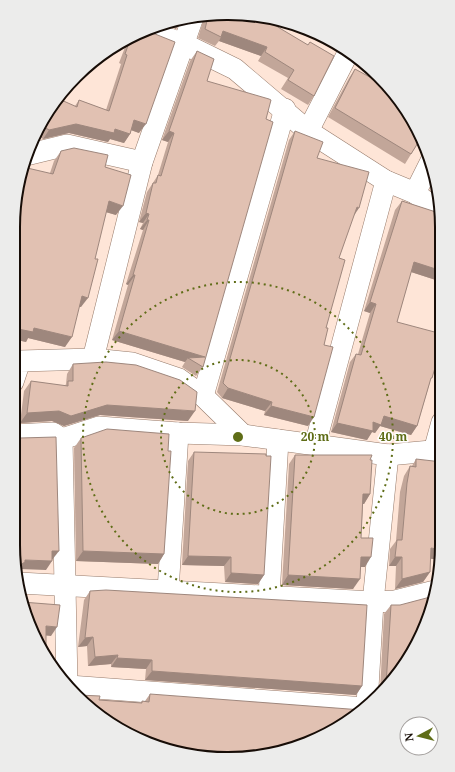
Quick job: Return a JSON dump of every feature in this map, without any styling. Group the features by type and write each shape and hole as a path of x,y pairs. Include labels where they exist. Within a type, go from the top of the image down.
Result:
{"street":[{"path":"93,359 142,162 191,23"},
{"path":"154,34 184,44 235,69 284,109 308,131 386,180 415,193 434,208"},
{"path":"308,131 346,57"},
{"path":"203,396 284,109"},
{"path":"34,153 67,145 142,162"},
{"path":"415,193 427,170"},
{"path":"315,445 386,180"},
{"path":"20,361 93,359 132,363 179,379 203,396 243,435"},
{"path":"62,439 98,427 178,433 243,435 388,455 435,450"},
{"path":"20,435 53,433 62,439"},
{"path":"168,591 178,433"},
{"path":"62,439 68,677"},
{"path":"269,596 278,440"},
{"path":"367,698 373,602 388,455"},
{"path":"24,583 373,602 396,601 429,592"},
{"path":"76,686 356,707"}],"building":[{"path":"214,20 241,20 268,24 276,26 308,45 310,42 334,56 314,96 288,80 294,70 265,52 267,47 223,31 221,37 205,29 207,21"},
{"path":"154,34 175,42 146,124 134,120 130,134 115,129 114,133 76,124 49,130 46,128 63,101 77,107 79,100 109,111 127,55 125,54 128,46"},
{"path":"197,51 214,59 207,81 271,100 266,119 273,122 203,367 188,358 205,357 119,331 149,220 147,220 149,214 146,213 153,183 156,183 158,175 161,176 174,133 169,131"},
{"path":"355,69 370,77 384,91 400,112 417,144 411,154 335,108"},
{"path":"295,131 323,142 317,158 369,172 359,208 357,207 339,258 345,260 326,328 328,328 324,345 333,347 314,417 271,406 272,402 228,388 223,383"},
{"path":"74,148 108,155 105,167 131,175 123,206 109,201 95,259 98,259 88,298 82,296 72,337 34,328 33,332 20,329 20,214 24,187 29,168 53,174 61,151"},
{"path":"402,201 435,212 435,269 414,262 397,322 435,332 435,368 417,426 384,416 381,425 373,422 373,431 337,423 356,354 361,355 376,304 370,302"},
{"path":"106,362 136,365 180,380 197,392 195,411 107,405 71,416 59,411 27,413 31,381 68,386 68,381 73,381 73,364"},
{"path":"107,429 169,434 168,451 171,451 164,554 83,551 81,438"},
{"path":"56,437 59,551 52,551 52,561 25,560 25,562 21,565 20,558 20,438"},
{"path":"194,452 266,454 266,456 271,456 264,575 231,573 231,557 188,556"},
{"path":"295,455 372,455 370,460 372,460 370,494 363,494 361,538 373,538 371,557 361,557 360,579 288,575"},
{"path":"416,459 435,461 435,549 431,548 430,572 402,579 402,557 395,557 397,540 402,540 410,466 416,467"},
{"path":"106,590 367,605 362,686 152,671 152,660 117,658 118,655 95,657 93,637 85,638 90,591"},
{"path":"428,598 414,636 400,660 386,678 391,605 400,605"},
{"path":"28,603 60,605 57,627 46,626 46,645 41,636"},
{"path":"150,694 354,709 319,731 281,745 241,752 214,752 174,745 136,731 112,717 85,695 100,696 99,700 142,703 142,701 149,702"}]}
